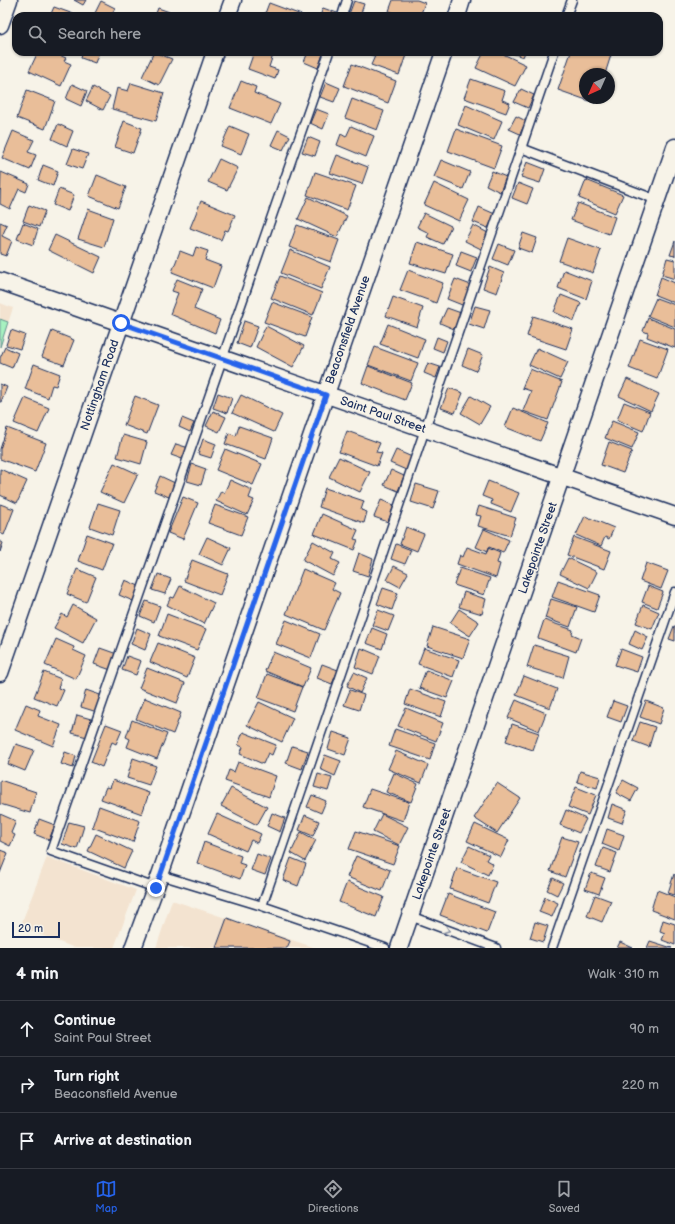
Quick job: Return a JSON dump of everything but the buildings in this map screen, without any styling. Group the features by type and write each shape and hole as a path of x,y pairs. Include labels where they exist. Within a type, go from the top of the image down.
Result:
{"street":[{"path":"0,25 8,0"},
{"path":"228,12 233,0"},
{"path":"458,12 462,0"},
{"name":"Nottingham Road","path":"0,673 214,56"},
{"name":"Beaconsfield Avenue","path":"133,948 158,882 443,56"},
{"name":"Lakepointe Street","path":"399,948 675,147"},
{"name":"Saint Paul Street","path":"0,281 675,516"}],"lane":[{"path":"344,12 348,0"},
{"path":"568,12 572,0"},
{"path":"328,56 224,359 51,850 158,882 262,906 385,948"},
{"path":"262,906 553,56"},
{"path":"521,148 657,200"},
{"path":"552,948 675,592"},
{"path":"410,916 496,948"}],"shaded area":[{"path":"0,303 13,308 0,347"},
{"path":"47,857 136,890 114,948 75,948 20,927"},
{"path":"172,900 316,948 156,948"}],"green space":[{"path":"0,319 8,322 0,347"}],"route":[{"path":"121,323 326,395 156,888"}]}
